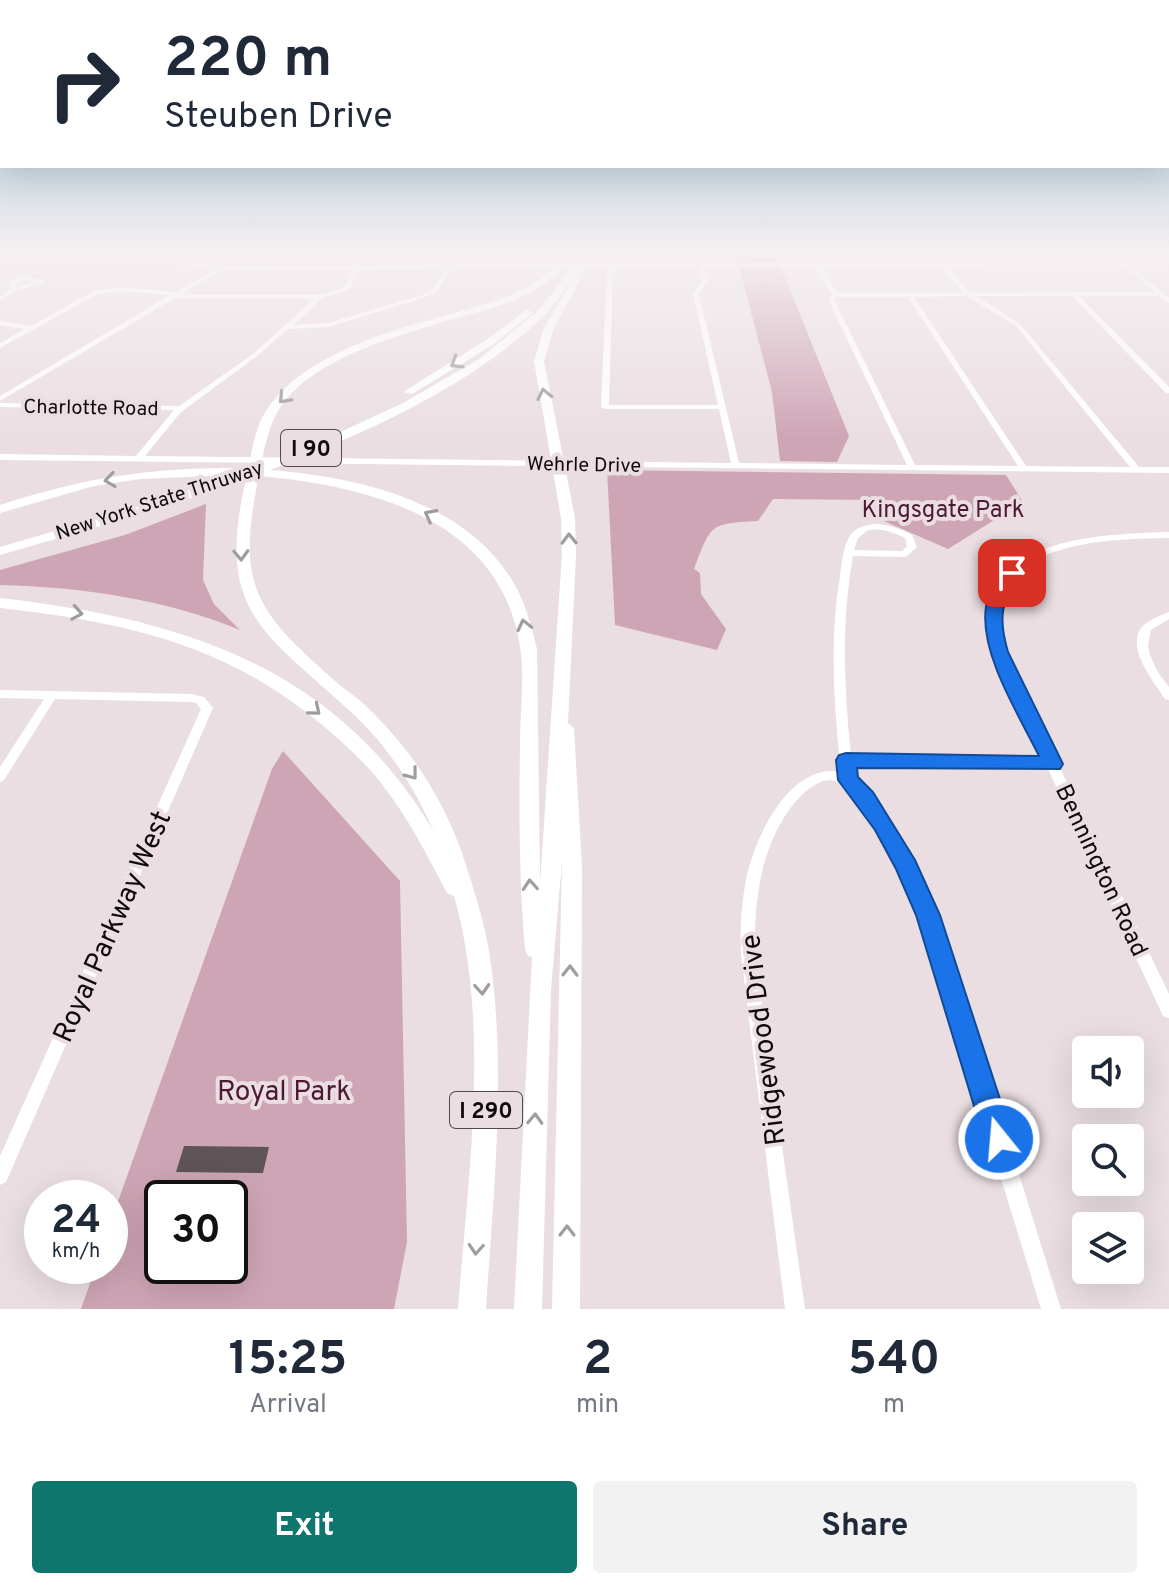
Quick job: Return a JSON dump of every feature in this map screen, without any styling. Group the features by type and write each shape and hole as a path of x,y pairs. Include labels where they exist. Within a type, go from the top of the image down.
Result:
{"highway":[{"path":"456,316 371,344 320,368 293,387 275,407 262,438 248,497 241,532 241,565 257,610 280,641 364,713 419,780 448,843 467,913"},
{"name":"New York State Thruway","path":"0,540 198,482 286,448 389,402 456,364 524,316"},
{"name":"New York State Thruway","path":"0,551 123,516 225,481 386,415 478,365 539,316"},
{"path":"540,990 551,874 559,683 569,554 568,518 539,361 556,316"},
{"path":"0,509 96,482 188,472 287,475 401,500 431,514 475,544 509,588 522,614 529,649 529,876 540,990"},
{"path":"0,603 60,610 157,631 257,670 302,699 355,743 394,786 425,833 467,913"},
{"path":"559,683 569,760 572,867 566,1309"},
{"name":"I 290","path":"467,913 478,951 486,1066 472,1309"},
{"name":"I 290","path":"528,1309 540,990"}],"street":[{"path":"0,346 55,316"},
{"path":"0,399 140,316"},
{"path":"138,459 160,429 182,408 255,355 298,316"},
{"path":"286,327 328,325 358,316"},
{"path":"608,316 605,407 722,407"},
{"path":"701,316 736,466"},
{"path":"839,316 912,467"},
{"path":"924,316 1024,469"},
{"path":"1004,316 1018,325 1136,469"},
{"path":"1095,316 1169,391"},
{"path":"0,323 33,328"},
{"name":"Charlotte Road","path":"0,405 182,408"},
{"name":"Wehrle Drive","path":"0,457 1169,470"},
{"path":"849,553 904,554 912,547 909,537 896,529 876,527 860,531 852,539 849,553 839,618 848,780 865,798 893,842 928,915 1051,1309"},
{"name":"Bennington Road","path":"1169,535 1109,536 1062,545 1037,554 1022,564 998,593 993,618 997,647 1169,1011"},
{"path":"1169,615 1146,628 1141,643 1145,659 1169,696"},
{"path":"0,694 52,695"},
{"path":"0,777 52,695"},
{"name":"Royal Parkway West","path":"0,1176 207,708 200,700 177,698 52,695"},
{"path":"846,760 1053,764"},
{"name":"Ridgewood Drive","path":"795,1309 748,955 749,898 761,851 770,830 795,793 814,779 824,776 848,780"}],"green space":[{"path":"752,316 801,316 849,436 837,462 780,461 772,392"},
{"name":"Kingsgate Park","path":"607,470 1006,475 1023,502 948,549 879,519 871,500 773,499 758,521 730,523 714,529 694,569 700,573 701,594 726,629 717,650 615,625"},
{"path":"206,504 203,580 214,604 240,630 183,610 122,597 0,585 0,570 125,535"},
{"name":"Royal Park","path":"283,751 400,881 407,1242 394,1309 81,1309 90,1284 128,1284 126,1180 272,769"}],"building":[{"name":"Royal Park","path":"184,1146 269,1147 263,1173 176,1172"}],"route":[{"path":"999,1139 928,915 907,867 882,824 865,798 848,780 846,760 1053,764 999,652 994,632 994,605 1012,573"}]}
